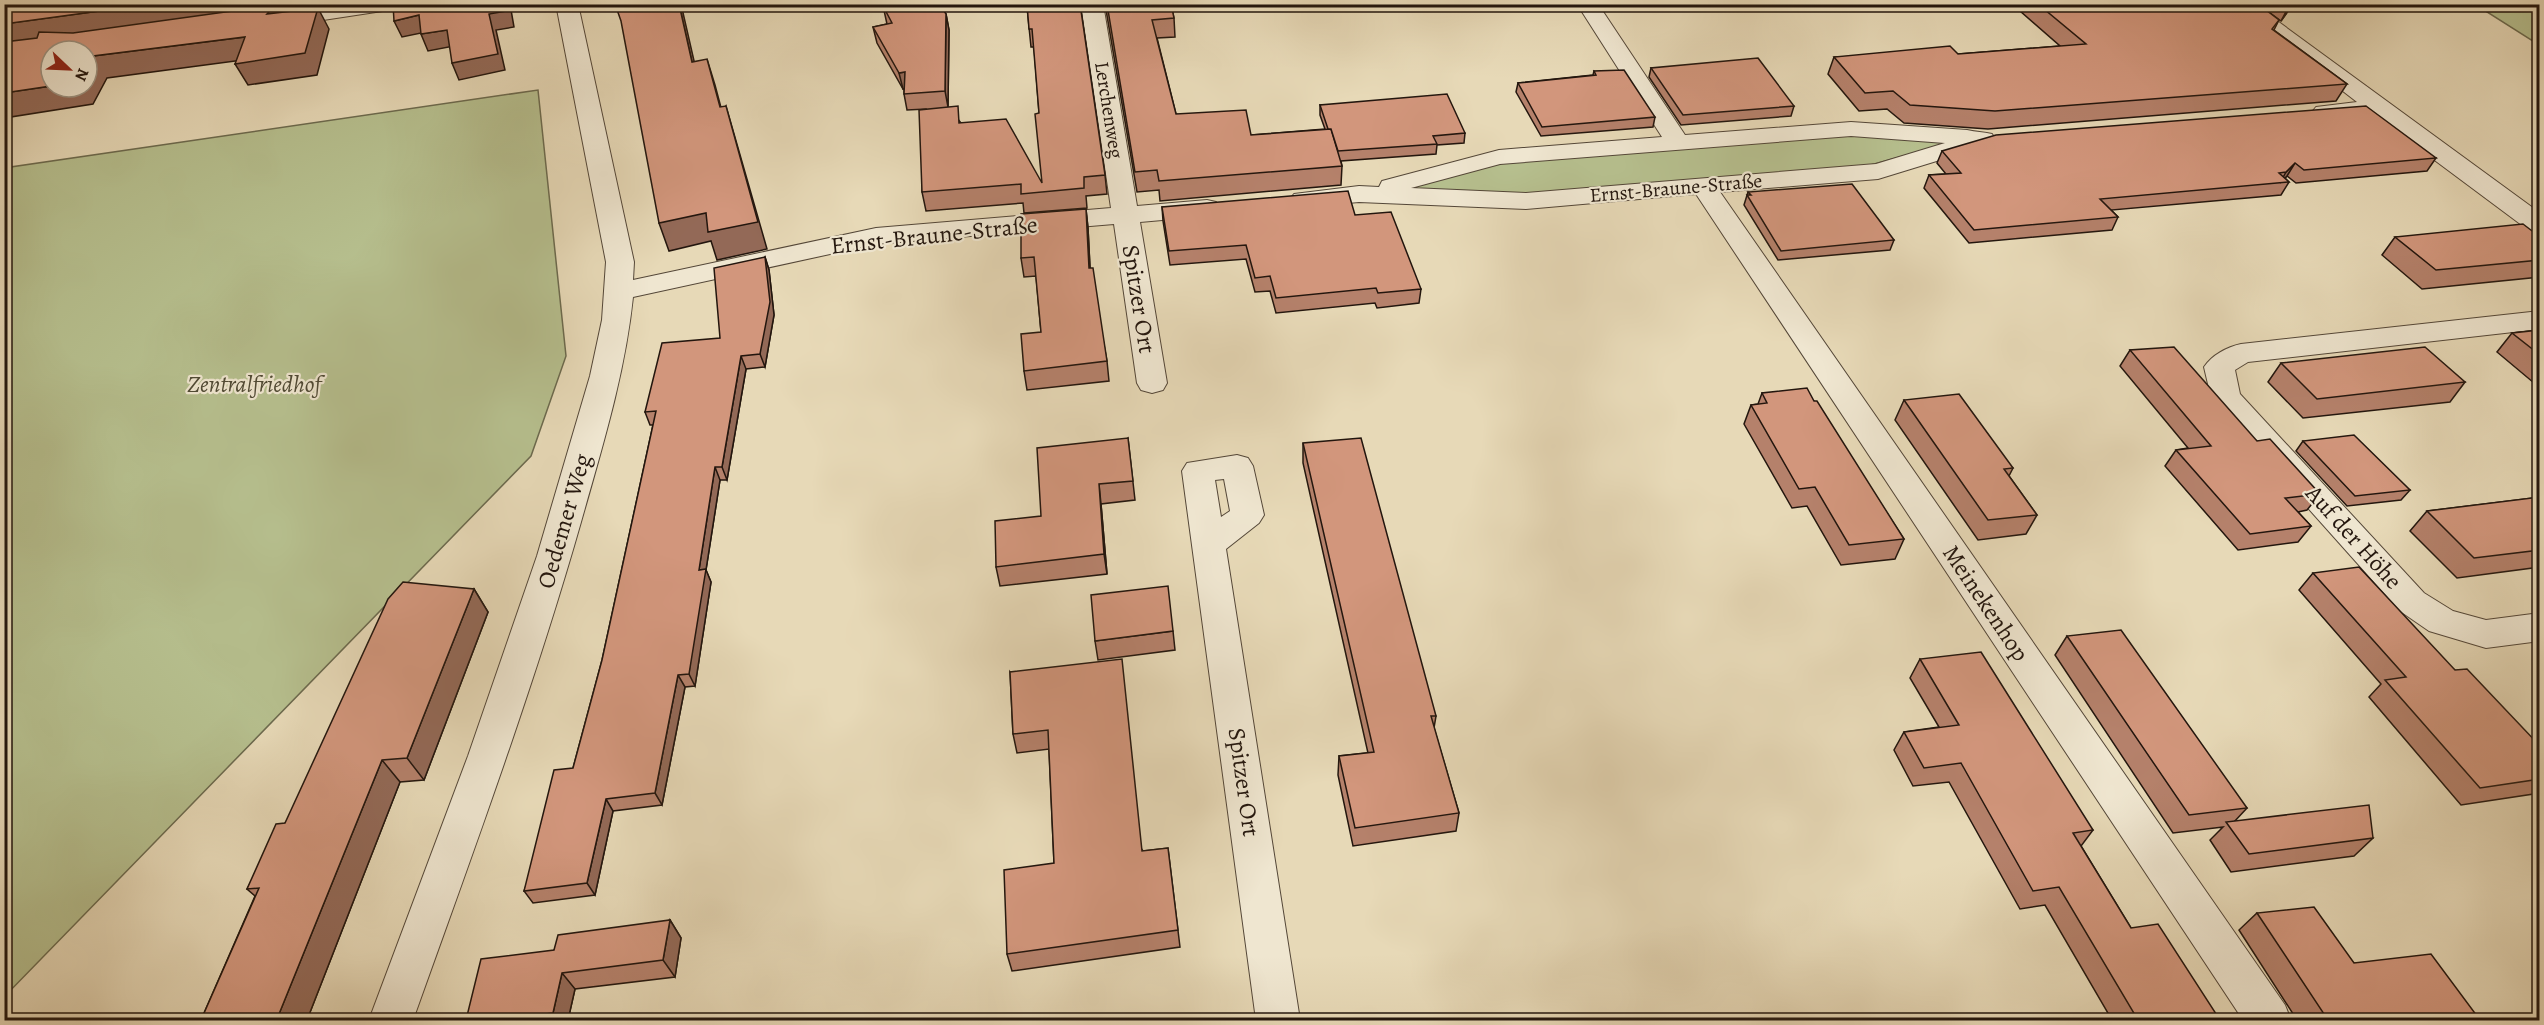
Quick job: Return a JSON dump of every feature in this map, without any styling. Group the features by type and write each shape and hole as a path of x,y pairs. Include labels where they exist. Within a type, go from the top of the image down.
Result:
{"street":[{"path":"260,22 389,4"},
{"name":"Oedemer Weg","path":"391,1020 515,681 553,563 613,350 620,291 620,262 567,4"},
{"name":"Lerchenweg","path":"1092,4 1126,216"},
{"path":"1587,4 1678,143"},
{"path":"2240,4 2540,226"},
{"path":"2296,114 2379,107"},
{"name":"Ernst-Braune-Straße","path":"1277,202 1359,194 1526,201 1878,171 2000,137 1851,129 1499,157 1359,194"},
{"name":"Meinekenhop","path":"1703,186 2269,1020"},
{"name":"Ernst-Braune-Straße","path":"620,291 876,237 1231,206"},
{"name":"Spitzer Ort","path":"1126,216 1152,383"},
{"name":"Auf der Höhe","path":"2540,320 2241,353 2219,367 2226,397 2412,602 2442,621 2486,634 2540,627"},
{"name":"Spitzer Ort","path":"1209,544 1278,1020"}],"green space":[{"path":"2476,5 2539,5 2539,45"},
{"name":"Zentralfriedhof","path":"538,90 566,356 531,456 5,996 4,168"},
{"path":"1854,135 1958,141 1867,166 1526,195 1395,191 1502,163"}],"building":[{"path":"4,4 151,4 4,24"},
{"path":"393,4 506,4 507,11 489,14 498,54 452,63 447,30 421,34 419,15 394,21"},
{"path":"615,4 679,4 692,62 707,59 720,107 726,106 758,222 708,232 706,213 659,223 621,21"},
{"path":"888,4 940,4 946,14 945,91 904,94 905,72 899,73 873,27 892,23 883,6"},
{"path":"1027,4 1080,4 1105,175 1084,177 1084,188 1021,194 1021,184 922,192 919,110 958,106 959,123 1006,119 1042,183 1035,114 1039,113 1032,29 1029,29"},
{"path":"1107,4 1171,4 1174,18 1152,20 1176,114 1246,110 1251,135 1331,129 1342,166 1159,181 1157,170 1135,172"},
{"path":"2038,4 2258,4 2279,20 2272,29 2347,84 1995,111 1910,105 1893,91 1865,93 1834,57 1950,46 1958,54 2086,44"},
{"path":"275,5 267,14 318,8 305,53 235,64 245,37 99,55 99,39 39,39 39,88 4,93 4,42 37,38 39,32 73,33"},
{"path":"1758,58 1794,106 1683,115 1651,68"},
{"path":"1624,70 1655,117 1542,127 1518,83 1596,75 1594,71"},
{"path":"1447,94 1465,133 1433,136 1437,144 1338,151 1320,105"},
{"path":"2366,106 2436,158 2304,170 2295,163 2286,172 2279,173 2289,182 2100,199 2118,217 1974,230 1929,175 1961,173 1942,151 1996,135"},
{"path":"1852,184 1894,240 1781,251 1747,195 1751,195 1748,192"},
{"path":"1348,191 1355,215 1391,212 1421,289 1378,293 1376,288 1276,298 1270,276 1255,278 1246,245 1169,251 1162,207"},
{"path":"1086,209 1089,268 1093,268 1107,361 1024,371 1021,334 1041,332 1034,257 1021,258 1021,214"},
{"path":"2523,224 2540,237 2540,260 2436,270 2395,237"},
{"path":"765,257 770,302 760,354 741,356 722,467 715,467 699,570 706,569 689,674 678,675 655,793 606,799 587,883 524,891 554,770 573,768 602,660 656,411 645,412 662,343 720,338 714,268"},
{"path":"2540,330 2540,355 2512,333"},
{"path":"2174,347 2257,441 2270,439 2320,494 2285,498 2311,526 2250,534 2176,450 2211,446 2130,350"},
{"path":"2425,347 2465,382 2317,399 2281,363"},
{"path":"1807,388 1904,539 1849,545 1815,487 1799,489 1751,405 1767,403 1762,393"},
{"path":"1959,394 2013,468 2004,469 2037,515 1988,520 1904,400"},
{"path":"2354,435 2410,490 2355,496 2303,441"},
{"path":"1128,438 1133,481 1099,484 1104,554 996,567 995,521 1041,516 1037,448"},
{"path":"1361,438 1436,716 1431,716 1459,813 1355,828 1339,756 1374,752 1303,443"},
{"path":"2540,497 2540,550 2474,558 2427,511"},
{"path":"2359,567 2455,670 2467,669 2540,746 2540,779 2480,788 2385,680 2406,677 2313,573"},
{"path":"403,582 474,589 407,758 382,760 279,1014 201,1020 259,888 247,889 276,824 285,823 388,599"},
{"path":"1168,586 1173,631 1095,641 1091,595"},
{"path":"2121,630 2247,808 2189,815 2067,636"},
{"path":"1981,652 2093,830 2073,833 2131,928 2158,924 2220,1020 2138,1020 2059,887 2033,891 1961,763 1924,768 1904,732 1959,725 1920,659"},
{"path":"1122,659 1142,851 1168,848 1178,930 1007,954 1004,870 1054,863 1048,730 1013,734 1010,672"},
{"path":"2369,805 2373,838 2249,854 2226,822"},
{"path":"2314,907 2354,963 2431,954 2480,1020 2328,1020 2257,913"},
{"path":"670,920 663,960 562,973 553,1013 498,1020 466,1020 481,959 554,950 558,935"}]}
